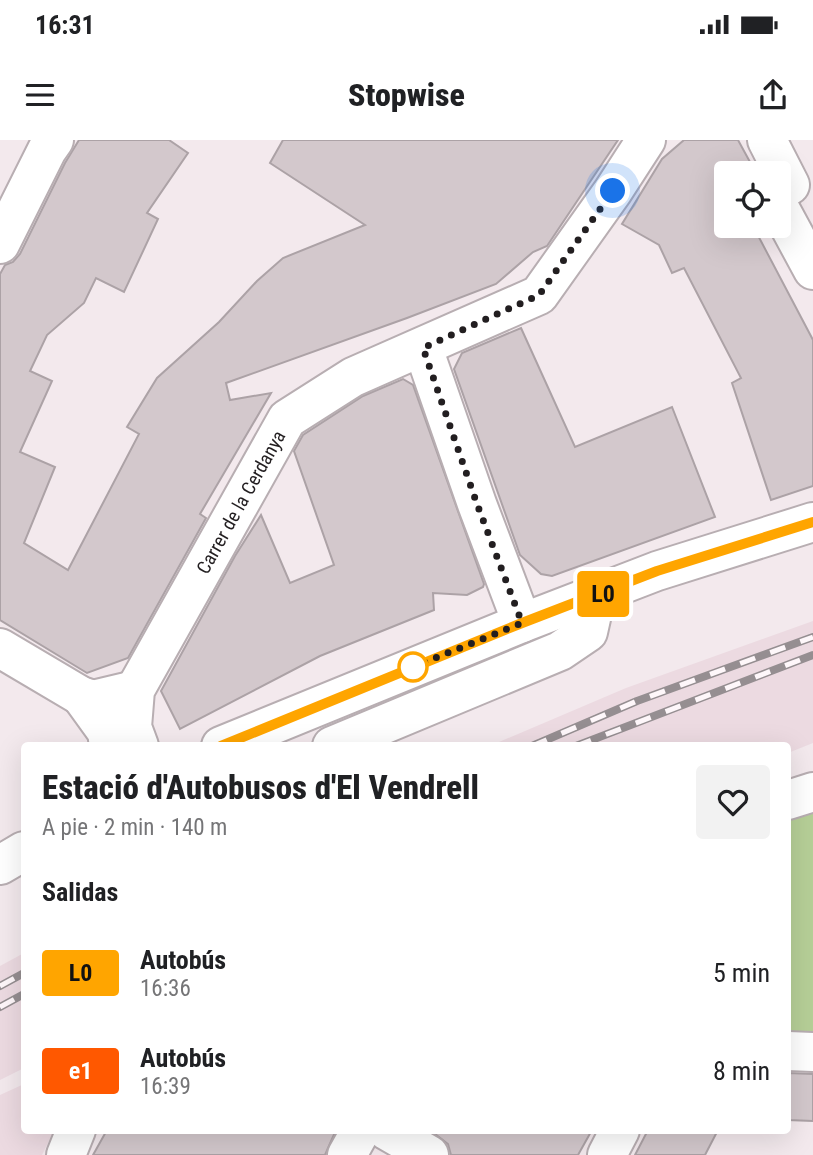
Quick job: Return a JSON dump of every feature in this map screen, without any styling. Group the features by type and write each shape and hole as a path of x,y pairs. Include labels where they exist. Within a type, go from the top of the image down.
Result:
{"street":[{"path":"0,244 54,140"},
{"name":"Carrer de la Cerdanya","path":"138,742 132,727 135,690 287,419 354,377 539,295 646,140"},
{"path":"768,140 774,161"},
{"path":"791,214 813,270"},
{"path":"423,348 522,623"},
{"path":"231,742 657,571 813,522"},
{"path":"342,742 560,651 588,632 596,596"},
{"path":"0,648 81,696 93,700 135,690"},
{"path":"81,696 107,732 108,742"},
{"path":"791,799 813,792"},
{"path":"0,865 21,853"},
{"path":"791,1051 813,1052"},
{"path":"66,1155 74,1134"},
{"path":"347,1155 359,1134"},
{"path":"393,1134 429,1155"},
{"path":"607,1155 618,1134"}],"shaded area":[{"path":"813,621 813,743 791,752 791,742 499,742 626,688"},
{"path":"21,955 21,1070 0,1080 0,966"},
{"path":"21,1085 21,1134 52,1134 42,1155 0,1155 0,1095"}],"green space":[{"path":"813,804 813,1034 791,1039 791,810"}],"building":[{"path":"79,140 169,140 188,153 147,213 158,219 124,292 96,278 84,303 47,335 30,371 52,381 20,452 55,467 24,543 68,570 139,434 127,427 157,378 219,322 257,281 283,258 365,225 270,163 283,140 618,140 547,246 533,252 496,284 226,383 230,400 271,393 200,514 206,518 128,658 87,673 0,620 0,274 5,265 13,262 20,254"},
{"path":"684,140 738,140 749,161 714,161 714,238 759,238 813,340 813,486 771,500 732,383 741,378 684,268 672,273 659,245 622,224 662,159"},
{"path":"521,328 575,447 672,407 715,517 552,576 541,574 520,555 454,369 462,353"},
{"path":"403,379 413,385 483,587 467,595 433,593 434,610 320,656 180,729 161,691 235,556 261,515 290,583 334,565 294,451 303,435 363,396"},
{"path":"791,1073 813,1074 813,1121 791,1120"},
{"path":"105,1134 334,1134 325,1155 93,1155"},
{"path":"435,1134 590,1134 578,1155 451,1155 448,1144"},
{"path":"646,1134 716,1134 705,1155 635,1155"}],"railway":[{"path":"541,742 637,701 813,637"},
{"path":"586,742 813,655"},
{"path":"0,986 21,975"},
{"path":"0,1007 21,996"}],"bus line":[{"name":"L0","path":"231,742 657,571 813,522"}],"route":[{"path":"413,667 522,623 423,348 539,295 613,191"}]}
